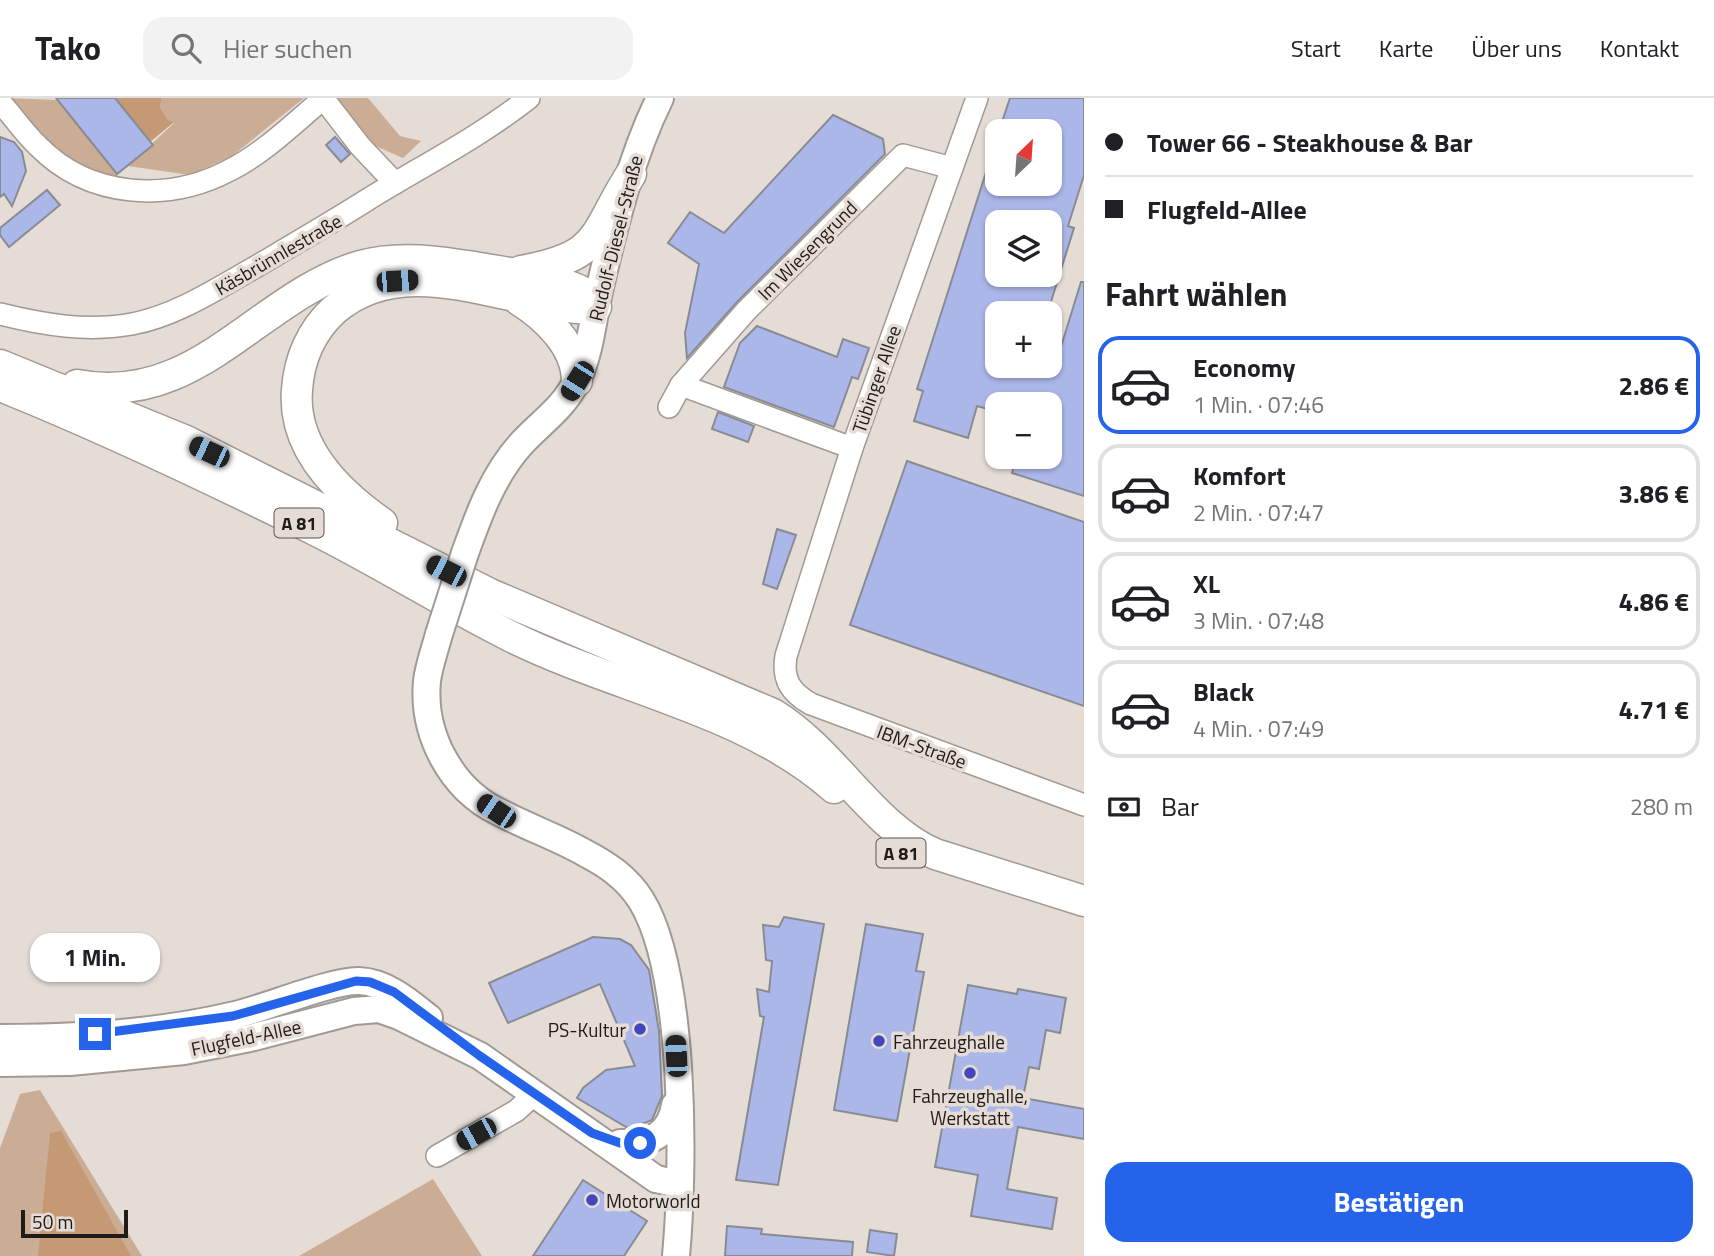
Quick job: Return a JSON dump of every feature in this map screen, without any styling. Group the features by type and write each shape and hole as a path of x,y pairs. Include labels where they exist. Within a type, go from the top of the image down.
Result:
{"highway":[{"path":"490,594 475,577 391,529 342,492 303,434 296,397 302,361 316,331 340,305 365,290 382,284 411,280 463,285 512,285 583,251 598,234 608,211 631,174"},
{"path":"0,365 90,387 127,388 159,381 201,362 299,294 331,276 363,265 422,260 512,285 573,308 597,304"},
{"path":"512,285 563,341 575,366 577,381"},
{"name":"A 81","path":"0,365 197,447 490,594 780,718 824,754 897,831 925,850 1084,901"},
{"name":"A 81","path":"0,386 166,459 315,530 512,636 750,733 813,770 888,843 911,858 1084,916"},
{"path":"0,392 30,398"}],"main road":[{"name":"Rudolf-Diesel-Straße","path":"660,98 642,135 577,381 565,400 506,463 486,496 439,635 427,679 427,702 431,727 447,768 470,793 496,811 566,841 603,862 627,881 652,921 667,975 671,1003 679,1176 676,1256"},
{"name":"Flugfeld-Allee","path":"0,1038 70,1037 195,1022 233,1016 356,981 370,982 394,992 480,1056 656,1179 679,1176"},
{"name":"Flugfeld-Allee","path":"0,1063 70,1062 184,1051 250,1038 367,1008 399,1016 480,1056"},
{"path":"620,1143 640,1143 662,1133 673,1117 677,1093"},
{"name":"Flugfeld-Allee","path":"592,1133 620,1143 679,1176"}],"street":[{"name":"Tübinger Allee","path":"785,663 852,448 977,98"},
{"path":"0,102 38,146 58,163 104,186 150,191 199,184 232,170 323,99 360,146 395,183"},
{"name":"Käsbrünnlestraße","path":"0,314 51,326 102,327 133,324 167,314 209,294 445,156 517,102"},
{"name":"Im Wiesengrund","path":"669,407 681,385 746,311 903,155 952,168"},
{"path":"681,385 852,448"},
{"name":"IBM-Straße","path":"785,663 786,680 792,690 811,704 1084,805"},
{"path":"437,1156 516,1111 536,1093"}],"shaded area":[{"path":"5,98 58,100 117,174 117,181 66,158 42,139"},
{"path":"114,98 162,98 160,107 168,120 174,122 150,142"},
{"path":"162,98 304,98 232,156 190,175 128,166 174,123 168,120 160,107"},
{"path":"334,98 368,98 400,136 421,141 403,158 371,144"},
{"path":"40,1090 142,1256 0,1256 0,1148 20,1094"},
{"path":"61,1131 131,1256 38,1256 50,1133"},
{"path":"433,1179 482,1256 299,1256"}],"building":[{"path":"56,98 115,98 153,145 117,174"},
{"path":"1010,98 1084,98 1084,175 1068,226 1074,228 1062,266 1062,210 985,210 985,287 1056,287 1051,301 985,301 985,378 1062,378 1062,344 1081,282 1084,282 1084,496 1012,473 1013,469 1062,469 1062,392 985,392 985,408 977,406 968,438 914,421 923,391 917,389 985,175 985,196 1062,196 1062,119 1003,119"},
{"path":"833,115 883,139 885,154 737,302 687,358 685,333 699,264 668,243 690,212 724,233"},
{"path":"0,137 14,142 22,152 26,171 12,206 4,194 0,197"},
{"path":"335,137 350,154 341,162 326,145"},
{"path":"47,190 60,205 9,247 0,235 0,228"},
{"path":"757,326 837,357 843,339 869,348 858,379 852,377 834,427 724,387 740,343"},
{"path":"718,412 754,426 748,442 712,429"},
{"path":"907,461 1084,522 1084,706 850,625"},
{"path":"777,529 796,535 777,589 763,584"},
{"path":"784,917 824,924 778,1185 736,1180 764,1017 760,1016 757,989 769,992 772,961 766,960 763,925 779,927"},
{"name":"Fahrzeughalle","path":"866,924 923,934 916,971 924,972 897,1121 834,1110"},
{"name":"PS-Kultur","path":"593,937 620,939 631,945 649,970 659,1031 662,1096 652,1120 637,1126 626,1127 577,1098 583,1088 606,1070 635,1066 600,984 508,1023 489,983"},
{"path":"968,985 1017,994 1018,989 1066,998 1060,1033 1046,1030 1039,1069 1029,1067 1023,1098 1084,1109 1084,1139 1018,1127 1007,1189 1057,1198 1052,1229 971,1216 978,1175 935,1167"},
{"name":"Motorworld","path":"583,1180 647,1221 624,1256 533,1256"},
{"path":"727,1226 762,1229 761,1234 853,1242 852,1256 725,1256"},
{"path":"870,1230 897,1234 894,1256 867,1252"}],"place":[{"name":"PS-Kultur","path":"640,1029"},
{"name":"Fahrzeughalle","path":"879,1041"},
{"name":"Fahrzeughalle, Werkstatt","path":"970,1073"},
{"name":"Motorworld","path":"592,1200"}],"route":[{"path":"95,1034 233,1016 322,989 356,981 370,982 402,998 480,1056 592,1133 620,1143 640,1143"}]}
